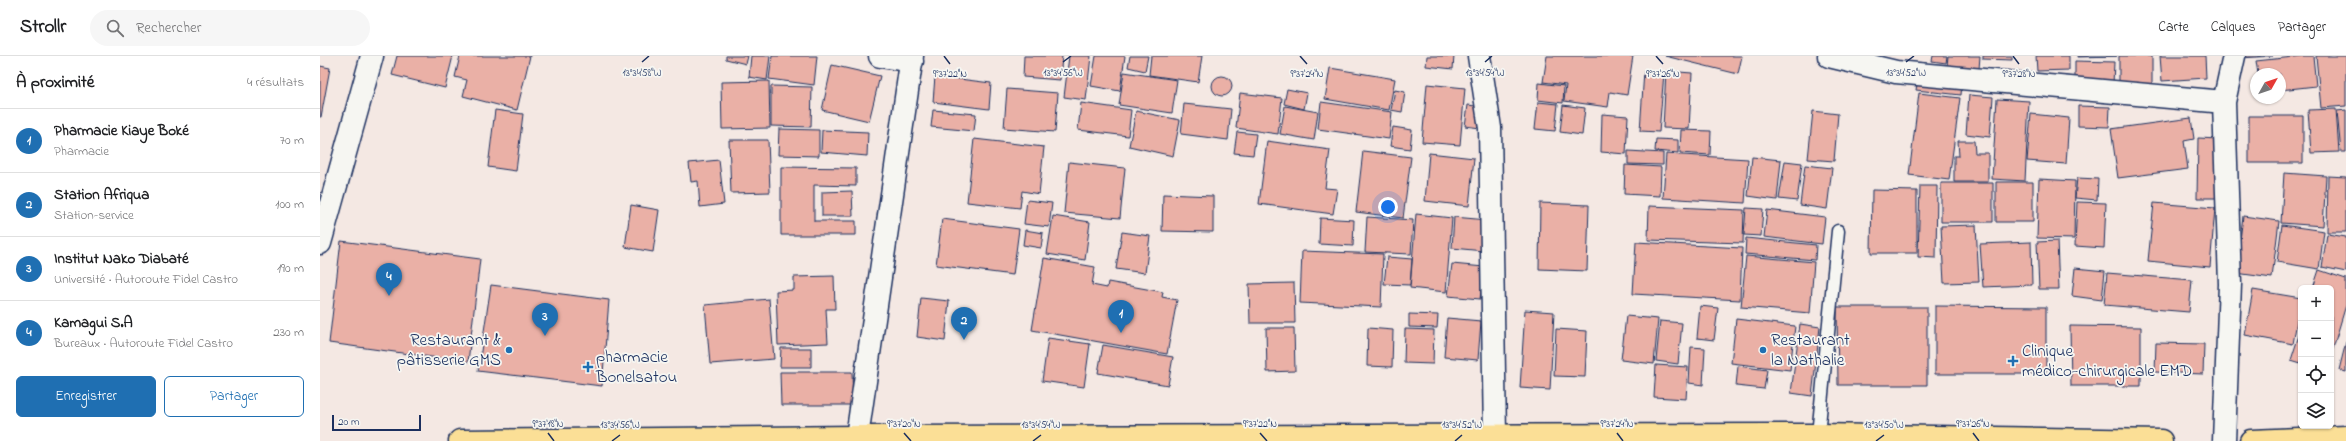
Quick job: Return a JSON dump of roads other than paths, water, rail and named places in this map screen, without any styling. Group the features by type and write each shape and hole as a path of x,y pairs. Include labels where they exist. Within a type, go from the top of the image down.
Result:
{"highway":[{"path":"460,441 857,437 1818,435 2161,441"},
{"path":"2251,441 2346,438"}],"street":[{"path":"320,243 372,56"},
{"path":"857,437 912,59 880,56"},
{"path":"1479,56 1490,128 1495,436"},
{"path":"1829,56 1896,72 2224,102"},
{"path":"2224,441 2230,284 2224,102 2234,56"}],"lane":[{"path":"1818,435 1838,231"}],"place":[{"name":"Kamagui S.A","path":"389,296"},
{"name":"Pharmacie Kiaye Boké","path":"1121,333"},
{"name":"Institut Nako Diabaté","path":"545,336"},
{"name":"Station Afriqua","path":"964,340"},
{"name":"Restaurant & pâtisserie GMS","path":"509,350"},
{"name":"Restaurant la Nathalie","path":"1763,350"},
{"name":"Clinique médico-chirurgicale EMD","path":"2013,361"},
{"name":"pharmacie Bonelsatou","path":"588,367"}]}
